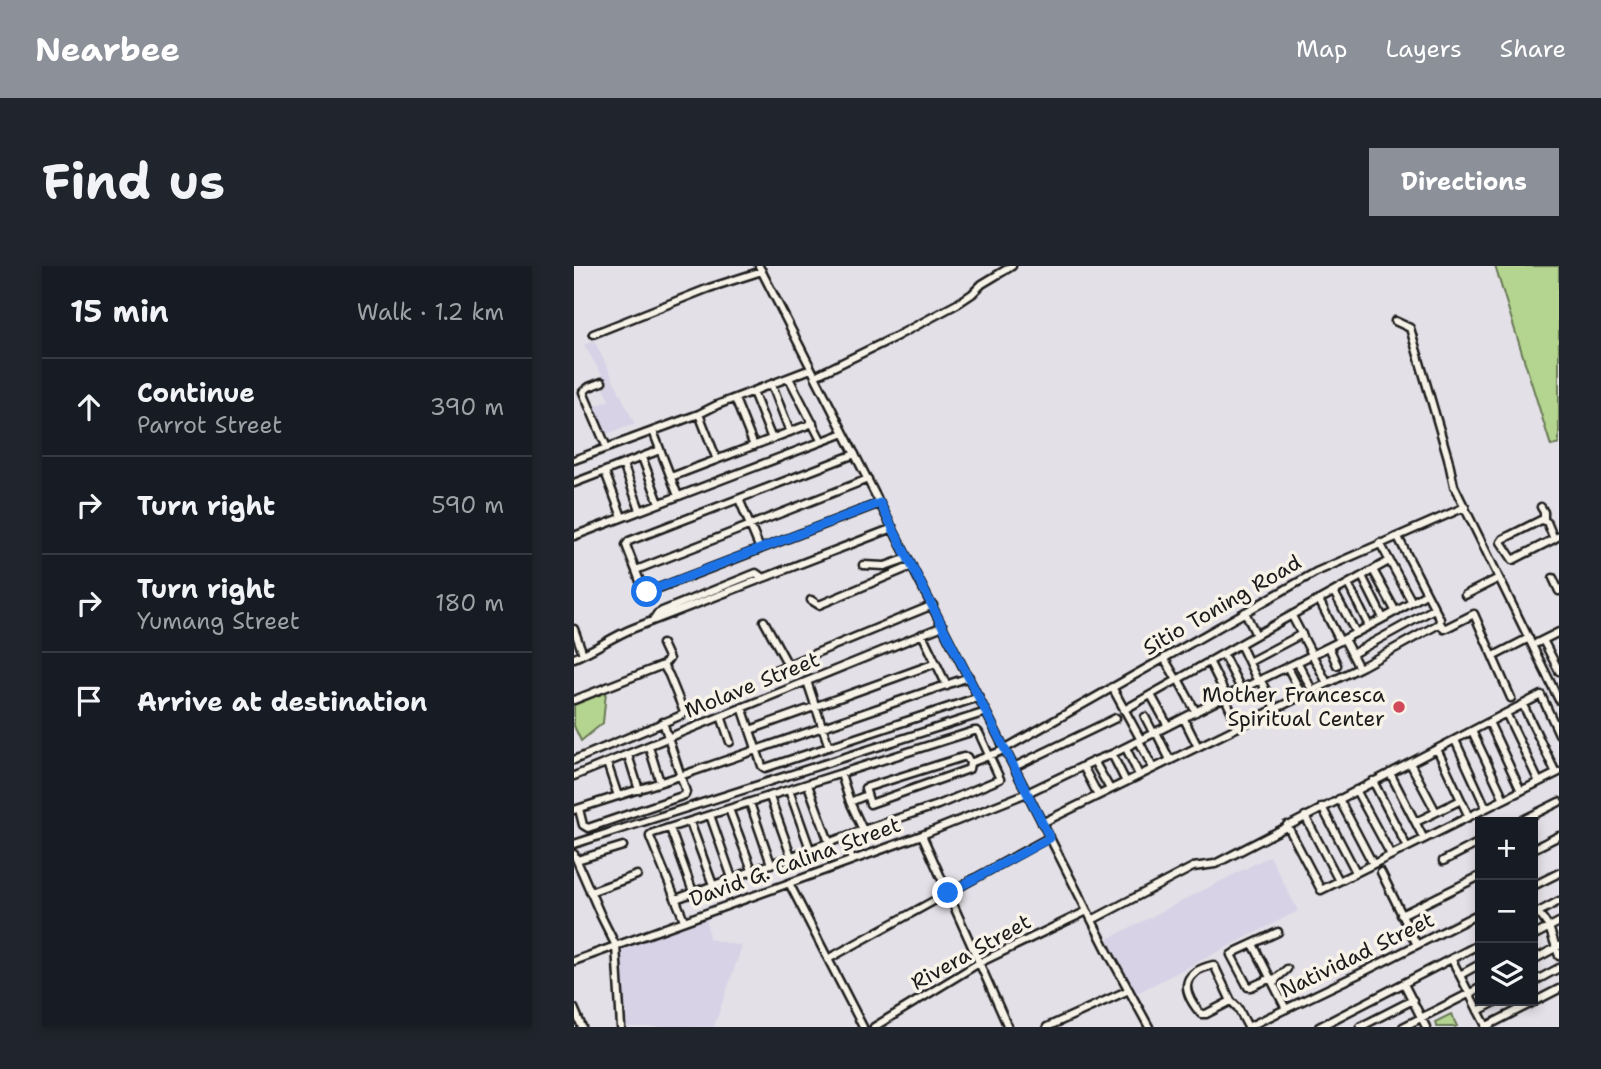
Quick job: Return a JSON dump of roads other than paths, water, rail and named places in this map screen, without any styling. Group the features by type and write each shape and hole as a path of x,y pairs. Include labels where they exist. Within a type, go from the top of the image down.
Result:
{"street":[{"path":"574,460 789,378 813,372 895,337 957,304 982,284 1012,266"},
{"path":"593,334 760,269 1087,911 1149,1027"},
{"path":"1395,321 1409,328 1446,448 1452,480 1559,701"},
{"path":"789,378 821,440"},
{"path":"601,382 585,389 584,395 607,448"},
{"path":"772,385 790,432"},
{"path":"753,392 772,439"},
{"path":"574,398 584,395"},
{"path":"735,399 754,446"},
{"path":"699,414 717,460"},
{"path":"671,477 813,423"},
{"path":"653,431 678,496"},
{"path":"574,536 844,433"},
{"path":"574,483 660,450"},
{"path":"855,454 627,542 646,592 880,503"},
{"path":"642,457 659,503"},
{"path":"623,464 640,510"},
{"path":"605,472 622,517"},
{"path":"636,570 868,479"},
{"path":"739,499 760,550"},
{"name":"Sitio Toning Road","path":"970,763 990,756 1316,572 1465,507"},
{"path":"1541,507 1544,520 1556,538 1513,560 1502,544 1503,539 1544,520"},
{"path":"574,658 616,635 656,618 893,528"},
{"path":"1398,537 1444,629 1474,614 1511,698"},
{"path":"1380,543 1412,602"},
{"path":"863,565 885,566 908,558"},
{"path":"1124,710 1389,561"},
{"path":"811,600 819,605 912,566"},
{"path":"1373,570 1396,612"},
{"path":"656,618 662,611 725,584 756,573 763,578"},
{"path":"1362,576 1383,618"},
{"path":"744,586 746,577"},
{"path":"1553,578 1559,591"},
{"path":"1465,596 1499,579"},
{"path":"717,596 725,584"},
{"path":"1348,584 1369,626"},
{"path":"1334,592 1356,633"},
{"name":"David G. Calina Street","path":"574,961 922,835 1027,793 1126,748 1288,668 1426,594"},
{"path":"1319,600 1359,668"},
{"path":"765,674 933,605"},
{"path":"1352,654 1434,609"},
{"path":"1245,612 1256,635"},
{"path":"1292,616 1327,683"},
{"path":"764,621 788,665"},
{"path":"1042,823 1359,668 1440,622"},
{"name":"Molave Street","path":"574,776 943,626"},
{"path":"574,629 583,654"},
{"path":"1557,673 1540,642 1559,632"},
{"path":"922,634 947,686"},
{"path":"1249,662 1302,634"},
{"path":"1494,656 1530,638"},
{"path":"574,699 663,665 668,659 662,644"},
{"path":"1240,644 1275,708"},
{"path":"1329,647 1338,665"},
{"path":"1223,654 1241,690"},
{"path":"1164,658 1196,712"},
{"path":"1209,662 1238,726"},
{"path":"750,730 936,663"},
{"path":"1298,663 1312,691"},
{"path":"574,760 682,715 684,712 663,665"},
{"path":"1288,668 1302,695"},
{"path":"663,722 680,776 686,792 685,795 608,822 584,827 576,809 639,790 660,782 680,776 947,686 969,677"},
{"path":"807,681 829,747"},
{"path":"1112,687 1153,768"},
{"path":"1092,920 1193,867 1214,864 1544,694 1559,734"},
{"path":"1151,695 1168,726"},
{"path":"742,707 762,766 765,768 979,697"},
{"path":"1287,825 1323,893 1356,872 1465,821 1558,773 1523,705"},
{"path":"574,844 986,712"},
{"path":"1506,713 1539,782"},
{"path":"721,716 730,742"},
{"path":"1145,717 1170,760"},
{"path":"1014,767 1116,718"},
{"path":"1184,719 1198,747"},
{"path":"1489,722 1521,790"},
{"path":"676,899 829,842 938,806 1000,779 979,733 974,731 653,833 650,837 684,920"},
{"path":"1472,731 1504,799"},
{"path":"1455,740 1486,808"},
{"path":"649,747 660,782"},
{"path":"1126,748 1139,775"},
{"path":"1437,749 1461,800 1465,821"},
{"path":"1112,754 1126,782"},
{"path":"628,755 639,790"},
{"path":"965,757 970,763 968,769 870,804 865,788 965,757"},
{"path":"1094,761 1110,789"},
{"path":"607,763 618,796"},
{"path":"1410,763 1436,812"},
{"path":"1083,766 1098,795"},
{"path":"1390,773 1424,839"},
{"path":"841,774 863,830"},
{"path":"1373,781 1407,847"},
{"path":"808,785 829,842"},
{"path":"789,790 810,849"},
{"path":"1356,790 1391,855"},
{"path":"850,802 867,795"},
{"path":"770,797 791,856"},
{"path":"1339,799 1373,864"},
{"path":"1416,822 1461,800"},
{"path":"1530,817 1559,802"},
{"path":"750,803 771,864"},
{"path":"1322,807 1356,872"},
{"path":"729,809 752,870"},
{"path":"710,815 732,878"},
{"path":"1305,817 1339,881"},
{"path":"691,822 713,885"},
{"path":"670,828 693,892"},
{"path":"922,835 1008,1027"},
{"path":"1538,846 1559,836"},
{"path":"844,837 853,859"},
{"path":"828,958 1050,838"},
{"path":"1443,861 1475,845"},
{"path":"621,1027 616,946 575,857 623,846"},
{"path":"1381,872 1417,945"},
{"path":"1538,884 1559,873"},
{"path":"590,892 637,875"},
{"path":"1401,915 1475,878"},
{"path":"789,883 863,1027"},
{"path":"1538,913 1559,901"},
{"name":"Rivera Street","path":"873,1027 979,963 1087,911"},
{"name":"Natividad Street","path":"1248,1027 1475,916"},
{"path":"1538,916 1549,927 1559,956"},
{"path":"1538,933 1559,922"},
{"path":"1271,978 1248,987 1232,957 1233,953 1278,932"},
{"path":"1253,944 1286,1009"},
{"path":"1317,1025 1475,947"},
{"path":"1538,957 1557,947"},
{"path":"1452,960 1486,1027 1559,989"},
{"path":"1231,1001 1201,1014 1186,981 1198,971 1213,965 1248,1027"},
{"path":"1460,975 1475,967"},
{"path":"1538,979 1559,968"},
{"path":"1274,985 1276,979 1287,970"},
{"path":"1404,984 1426,1027"},
{"path":"1047,1027 1129,990"},
{"path":"1403,1027 1475,990"},
{"path":"1360,1027 1413,1000"},
{"path":"1478,1011 1488,1006"},
{"path":"574,1008 582,1027"}],"place":[{"name":"Mother Francesca Spiritual Center","path":"1399,707"}]}
